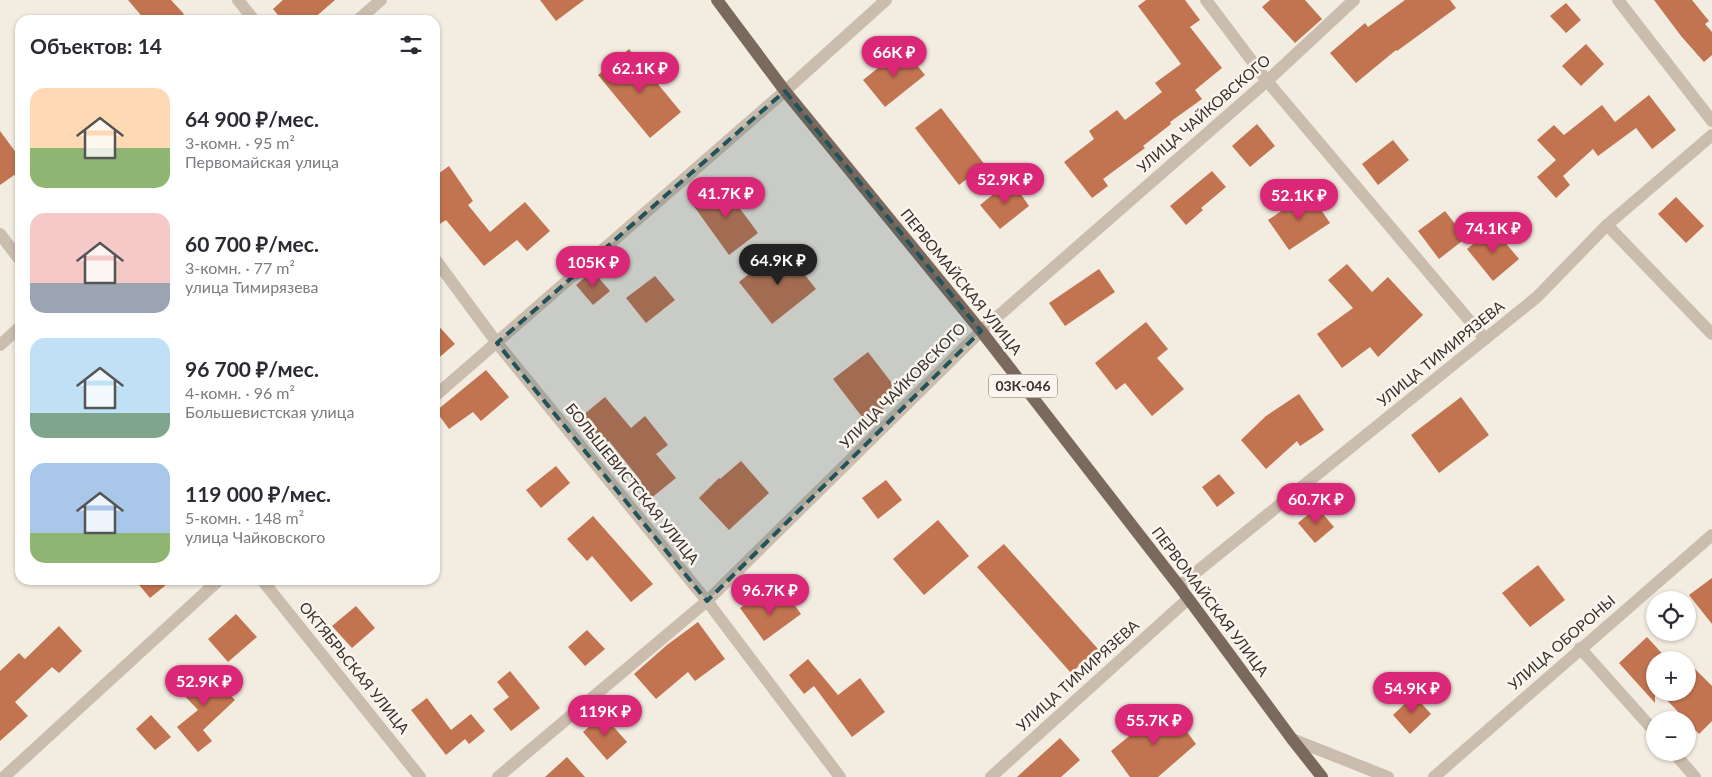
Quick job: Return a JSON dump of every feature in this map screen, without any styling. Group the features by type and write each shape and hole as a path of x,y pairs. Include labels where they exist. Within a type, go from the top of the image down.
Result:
{"main road":[{"name":"ПЕРВОМАЙСКАЯ УЛИЦА","path":"717,0 785,91 981,331 1179,586 1322,777"}],"street":[{"path":"238,0 250,15"},
{"path":"364,15 381,0"},
{"path":"440,392 785,91 886,0"},
{"path":"1206,0 1267,81 1485,339"},
{"name":"УЛИЦА ЧАЙКОВСКОГО","path":"498,777 707,601 981,331 1267,81 1354,0"},
{"path":"1618,0 1712,121"},
{"name":"УЛИЦА ТИМИРЯЗЕВА","path":"1179,586 1537,297 1607,225 1712,134"},
{"path":"1607,225 1712,334"},
{"path":"0,234 15,254"},
{"name":"БОЛЬШЕВИСТСКАЯ УЛИЦА","path":"440,266 497,343 707,601 840,777"},
{"path":"0,345 15,332"},
{"name":"УЛИЦА ОБОРОНЫ","path":"1434,777 1712,535"},
{"path":"4,777 214,585"},
{"name":"ОКТЯБРЬСКАЯ УЛИЦА","path":"266,585 420,777"},
{"name":"УЛИЦА ТИМИРЯЗЕВА","path":"990,777 1188,598"},
{"path":"1580,648 1646,722"},
{"path":"1292,739 1388,777"},
{"path":"1681,761 1695,777"}],"highlighted area":[{"path":"785,91 981,331 707,601 497,343"}],"building":[{"path":"128,0 171,0 184,14 183,15 141,15"},
{"path":"283,0 335,0 318,15 278,15 273,9"},
{"path":"540,0 584,0 556,21"},
{"path":"1146,0 1185,0 1200,20 1190,27 1222,68 1195,90 1202,99 1170,122 1171,124 1143,146 1145,148 1103,179 1108,186 1092,198 1064,162 1094,139 1089,131 1117,110 1125,120 1162,92 1155,83 1181,64 1138,6"},
{"path":"1270,0 1305,0 1322,19 1295,43 1262,7"},
{"path":"1405,0 1450,0 1456,8 1396,50 1356,83 1330,53 1365,23 1368,27"},
{"path":"1654,0 1692,0 1709,21 1705,24 1712,32 1712,55 1704,62 1681,36"},
{"path":"1566,3 1581,20 1566,33 1550,16"},
{"path":"1586,44 1604,64 1581,86 1562,66"},
{"path":"903,48 925,75 885,107 863,80"},
{"path":"629,49 681,112 650,138 598,75"},
{"path":"1649,95 1676,130 1652,149 1636,128 1598,156 1593,149 1563,176 1570,185 1556,198 1537,177 1556,160 1537,140 1554,125 1564,135 1602,105 1615,122"},
{"path":"941,108 985,165 959,185 915,128"},
{"path":"1257,124 1275,146 1250,167 1232,146"},
{"path":"0,131 15,151 15,174 0,185"},
{"path":"1393,140 1409,160 1378,185 1362,164"},
{"path":"449,166 473,201 468,205 490,232 525,202 550,231 527,251 517,240 484,266 446,220 440,224 440,172"},
{"path":"1212,171 1226,187 1201,208 1203,210 1186,225 1170,206"},
{"path":"1011,180 1029,206 1000,229 980,205"},
{"path":"722,184 758,233 729,255 693,205"},
{"path":"1309,192 1330,223 1289,250 1268,220"},
{"path":"1676,197 1704,226 1686,243 1658,214"},
{"path":"1445,211 1466,238 1439,259 1418,231"},
{"path":"1493,228 1519,259 1493,281 1467,249"},
{"path":"783,247 816,289 772,324 739,282"},
{"path":"1347,264 1372,292 1388,277 1423,315 1378,357 1370,347 1342,368 1317,334 1353,308 1328,280"},
{"path":"1099,269 1115,292 1065,326 1049,303"},
{"path":"593,271 610,291 593,305 576,285"},
{"path":"655,276 675,300 646,323 626,298"},
{"path":"1146,322 1168,349 1157,358 1184,389 1152,416 1125,383 1116,390 1095,363"},
{"path":"440,328 455,344 440,357"},
{"path":"868,352 901,395 866,422 833,379"},
{"path":"486,370 509,397 481,421 473,412 449,429 440,417 440,408"},
{"path":"1299,394 1324,430 1300,446 1297,441 1266,469 1241,440 1266,416"},
{"path":"605,397 631,428 645,416 668,445 656,454 676,478 650,499 638,483 641,481 609,441 605,444 582,416"},
{"path":"1461,397 1489,435 1439,473 1411,435"},
{"path":"741,461 769,493 729,530 699,498 719,478"},
{"path":"556,466 570,483 541,508 526,490"},
{"path":"1219,474 1235,493 1217,507 1202,487"},
{"path":"886,480 902,500 878,519 862,498"},
{"path":"1317,507 1334,527 1315,543 1298,523"},
{"path":"593,516 653,584 631,602 592,556 587,561 567,539"},
{"path":"938,520 969,556 924,595 893,559"},
{"path":"1004,544 1098,649 1071,673 977,567"},
{"path":"1538,565 1565,600 1530,627 1502,593"},
{"path":"1712,578 1712,624 1696,604 1696,591 1694,591"},
{"path":"139,585 166,585 150,598"},
{"path":"758,595 769,610 788,596 801,614 764,641 740,608"},
{"path":"356,606 375,628 352,648 332,626"},
{"path":"236,614 257,637 228,662 208,639"},
{"path":"698,622 725,659 695,681 688,672 656,699 634,674 667,645"},
{"path":"59,626 82,651 59,673 52,667 15,702 28,716 0,741 0,671 19,653 25,659"},
{"path":"587,630 605,649 585,666 568,647"},
{"path":"1646,638 1646,641 1651,641 1660,651 1646,651 1646,693 1619,663"},
{"path":"808,659 838,695 860,678 885,712 852,737 814,686 804,694 789,675"},
{"path":"205,668 235,700 203,730 212,741 198,752 177,727 198,710 180,691"},
{"path":"1696,670 1712,686 1712,721 1699,734 1696,731 1696,711 1677,711 1668,701 1696,701"},
{"path":"510,671 540,708 511,731 493,709 509,697 497,682"},
{"path":"1414,695 1431,714 1410,734 1393,715"},
{"path":"427,698 451,730 471,714 485,731 469,744 465,739 446,755 411,710"},
{"path":"1167,705 1196,744 1158,777 1130,777 1111,751"},
{"path":"151,715 171,737 155,750 136,729"},
{"path":"603,715 627,742 607,760 583,732"},
{"path":"1060,738 1080,760 1061,777 1017,777"},
{"path":"567,757 585,777 545,777"}]}
